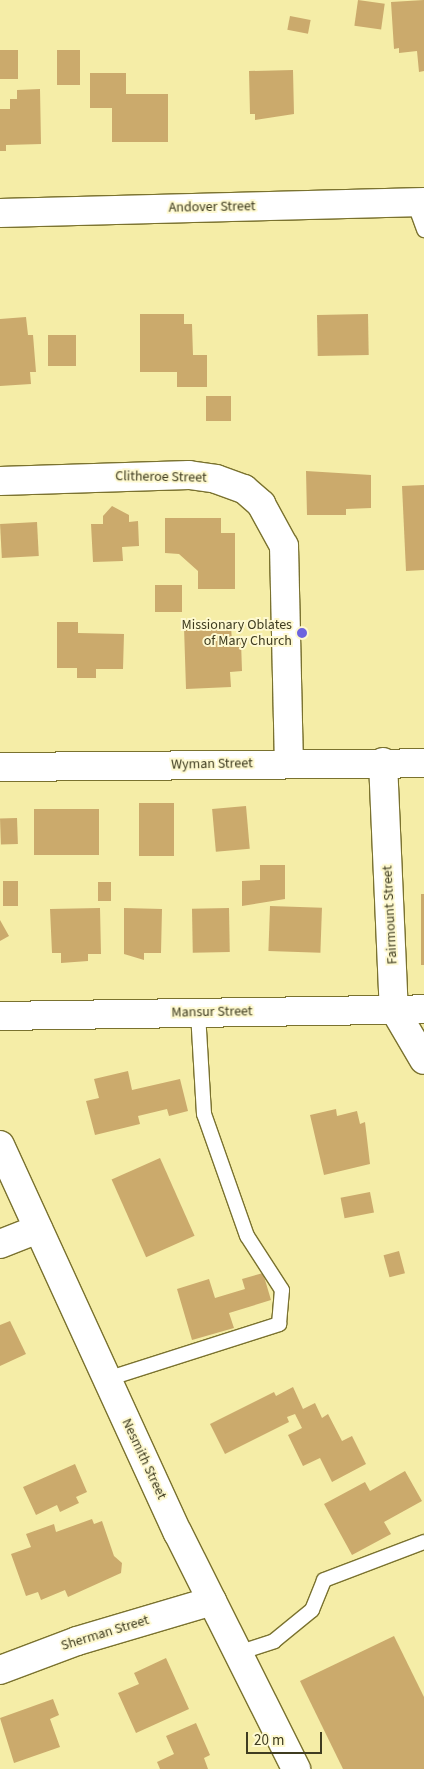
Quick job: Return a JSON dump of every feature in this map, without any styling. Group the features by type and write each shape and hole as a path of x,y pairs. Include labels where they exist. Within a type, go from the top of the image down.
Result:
{"street":[{"name":"Andover Street","path":"0,213 419,202"},
{"name":"Clitheroe Street","path":"0,481 189,475 225,482 261,504 284,546 289,762"},
{"name":"Wyman Street","path":"0,767 289,762 424,763"},
{"name":"Fairmount Street","path":"383,762 394,1008 424,1060"},
{"name":"Mansur Street","path":"0,1016 424,1009"},
{"name":"Nesmith Street","path":"0,1145 212,1601 296,1769"},
{"path":"0,1244 38,1229"},
{"name":"Sherman Street","path":"0,1670 77,1641 212,1601"}],"lane":[{"path":"419,202 424,230"},
{"path":"108,1379 279,1324 282,1290 247,1236 204,1114 198,1012"},
{"path":"238,1653 274,1641 312,1610 324,1580 424,1542"}],"building":[{"path":"358,0 385,4 381,30 354,26"},
{"path":"424,0 424,71 419,72 417,51 399,53 399,48 394,49 391,2"},
{"path":"290,16 311,20 308,34 287,30"},
{"path":"0,50 18,50 18,79 0,79"},
{"path":"57,50 80,50 80,85 57,85"},
{"path":"293,70 294,114 255,120 255,114 250,114 249,71"},
{"path":"90,73 126,73 126,94 168,94 168,142 112,142 112,108 90,108"},
{"path":"40,89 41,144 6,145 6,151 0,151 0,109 10,109 10,99 17,99 17,90"},
{"path":"140,314 184,314 184,324 192,324 193,355 207,355 207,387 177,387 177,372 140,372"},
{"path":"368,314 369,355 318,356 317,315"},
{"path":"26,317 28,335 33,335 36,372 30,372 31,384 0,386 0,319"},
{"path":"48,335 76,335 76,366 48,366"},
{"path":"206,396 231,396 231,421 206,421"},
{"path":"306,471 371,475 371,508 346,509 346,515 307,515"},
{"path":"424,485 424,570 406,571 402,486"},
{"path":"112,506 129,515 129,522 138,521 139,546 122,547 123,561 93,562 91,524 103,524 103,516"},
{"path":"165,518 221,518 221,533 235,533 235,589 198,589 198,571 179,554 165,553"},
{"path":"37,522 39,556 2,558 0,524"},
{"path":"155,585 182,585 182,612 155,612"},
{"path":"57,622 78,622 78,633 124,634 123,669 96,669 96,678 77,678 77,668 57,668"},
{"path":"231,626 232,642 241,641 242,671 230,672 231,687 186,689 184,627"},
{"path":"139,803 174,803 174,856 139,856"},
{"path":"246,806 250,849 216,852 212,809"},
{"path":"34,809 99,809 99,855 34,855"},
{"path":"17,818 18,844 1,845 0,819"},
{"path":"260,865 285,865 285,899 242,906 242,881 260,880"},
{"path":"3,881 18,881 18,906 3,906"},
{"path":"98,882 111,882 111,901 98,901"},
{"path":"421,894 424,894 424,965 421,965"},
{"path":"270,906 322,908 320,953 268,951"},
{"path":"100,908 101,954 88,954 88,961 61,963 61,953 52,953 50,909"},
{"path":"124,908 162,909 161,953 144,953 144,960 124,954"},
{"path":"229,908 230,952 193,953 192,909"},
{"path":"0,920 9,936 0,941"},
{"path":"128,1071 132,1090 180,1079 188,1111 169,1116 167,1109 138,1116 140,1124 95,1135 86,1101 99,1098 94,1079"},
{"path":"336,1109 337,1116 357,1111 360,1124 365,1122 370,1164 324,1175 310,1115"},
{"path":"160,1158 195,1236 146,1257 112,1180"},
{"path":"370,1192 374,1213 345,1218 341,1198"},
{"path":"399,1251 405,1273 389,1277 384,1255"},
{"path":"263,1273 271,1300 229,1313 234,1328 192,1340 177,1289 209,1279 215,1298 245,1289 242,1279"},
{"path":"10,1321 26,1354 0,1366 0,1325"},
{"path":"293,1387 303,1409 315,1403 322,1418 328,1414 342,1441 352,1436 366,1464 332,1482 320,1458 303,1466 288,1435 302,1428 295,1414 287,1417 289,1422 225,1454 210,1424 274,1392 276,1396"},
{"path":"75,1464 87,1492 76,1497 79,1503 60,1512 57,1505 36,1515 23,1487"},
{"path":"405,1471 422,1501 384,1522 391,1534 352,1555 324,1504 365,1482 370,1491"},
{"path":"92,1519 94,1524 102,1521 114,1556 122,1563 121,1573 68,1597 65,1590 41,1600 38,1592 26,1596 11,1554 31,1547 26,1534 54,1524 56,1532"},
{"path":"394,1636 424,1697 424,1769 343,1769 300,1681"},
{"path":"166,1658 189,1709 136,1733 118,1693 139,1684 134,1673"},
{"path":"53,1699 59,1715 50,1719 60,1747 14,1763 0,1718"},
{"path":"196,1723 210,1755 204,1758 208,1769 160,1769 157,1762 174,1754 166,1736"}],"place":[{"name":"Missionary Oblates of Mary Church","path":"302,633"}]}
